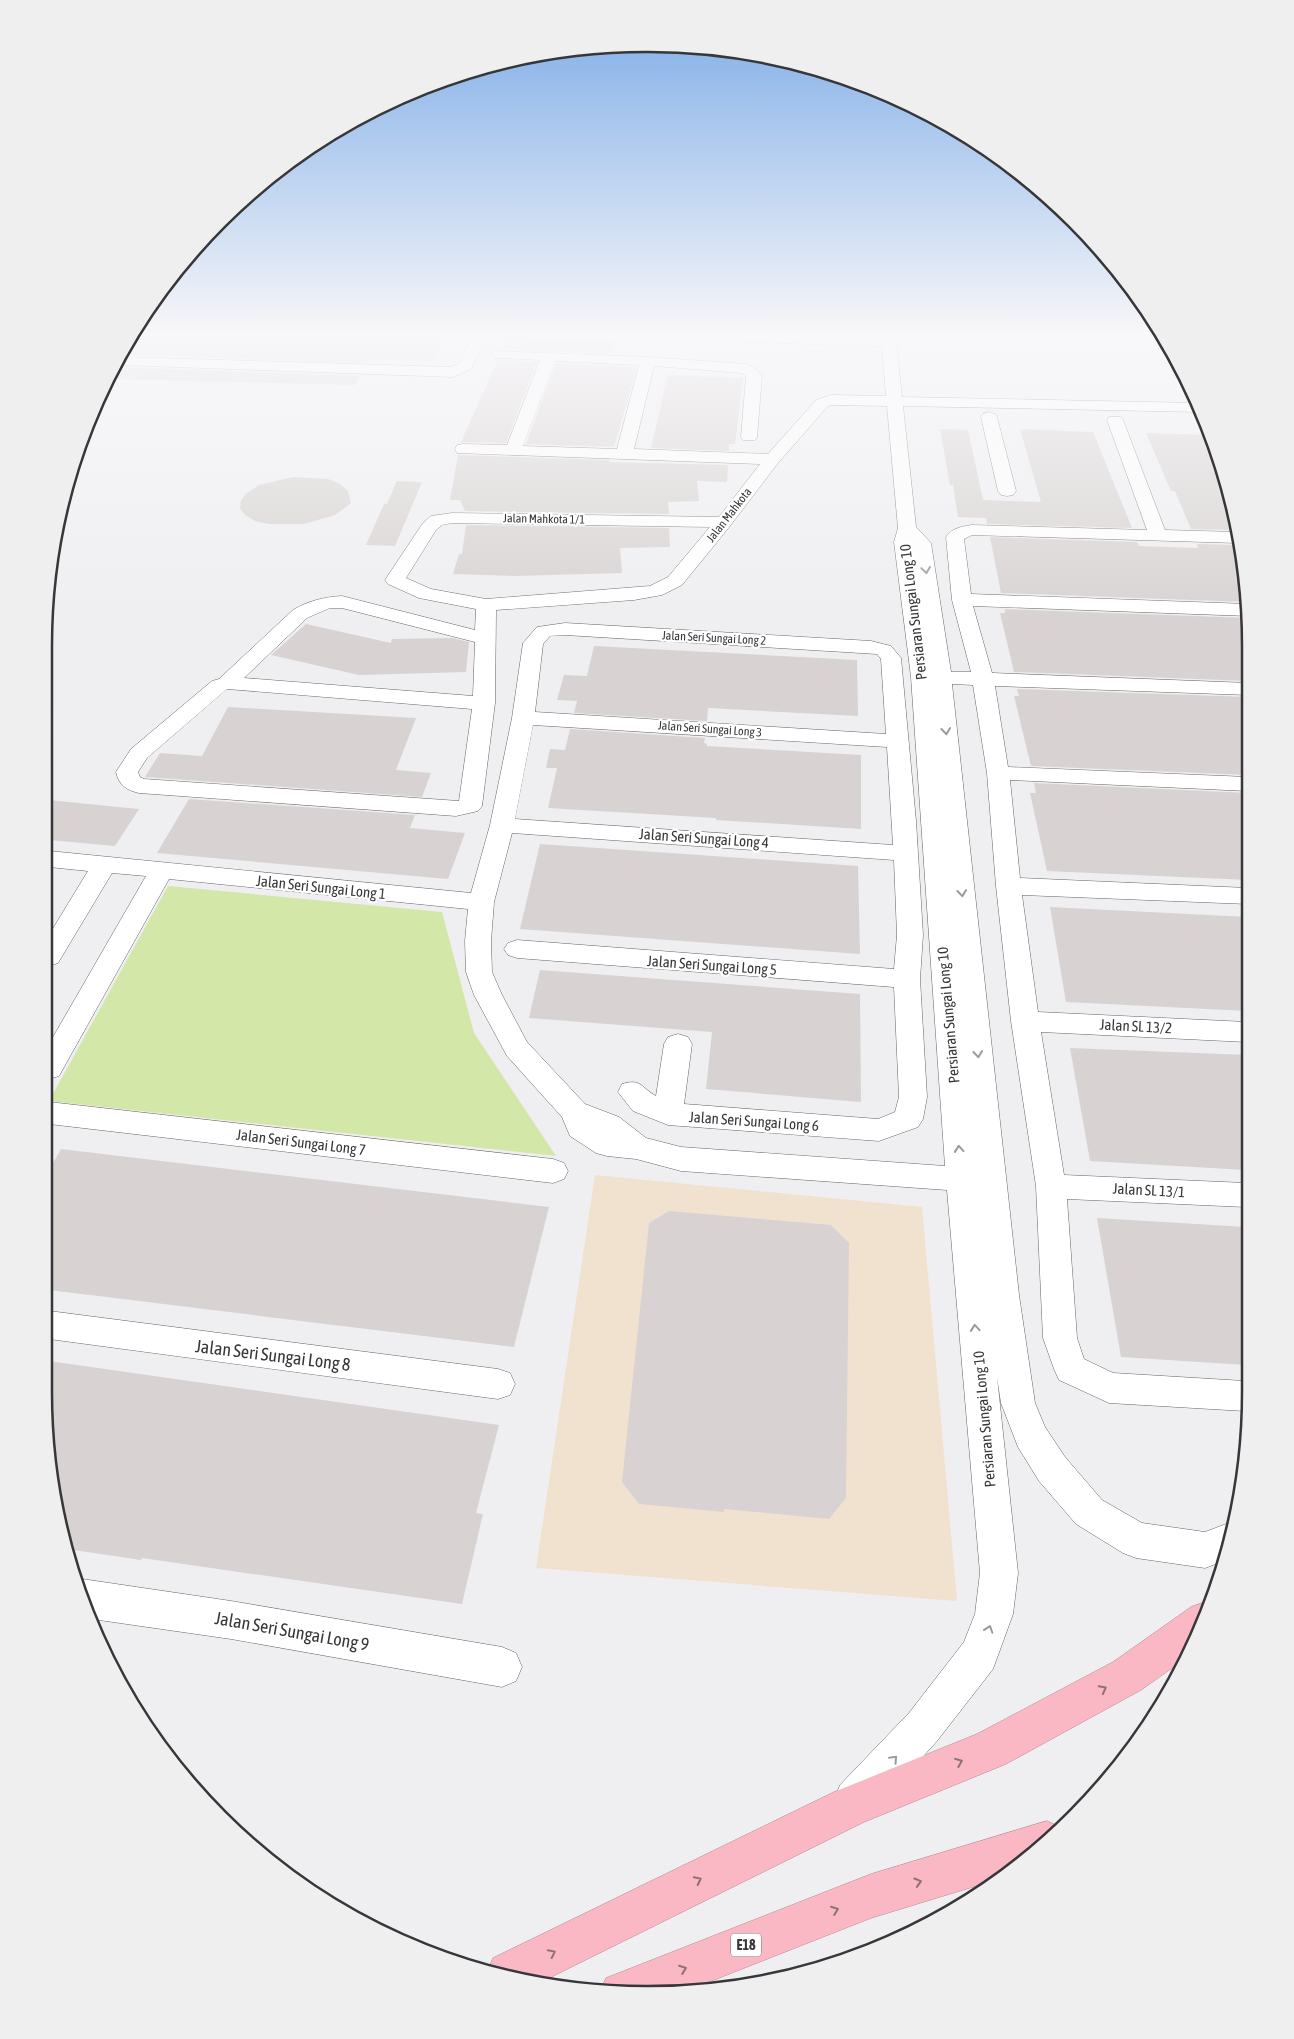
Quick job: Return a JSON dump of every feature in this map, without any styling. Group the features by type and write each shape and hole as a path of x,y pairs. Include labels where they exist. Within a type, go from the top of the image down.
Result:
{"highway":[{"path":"515,1971 849,1807 991,1749 1127,1676 1191,1631"},
{"name":"E18","path":"643,1986 871,1896 1027,1849"}],"street":[{"path":"513,451 522,427"},
{"path":"624,454 631,427"},
{"path":"749,437 750,427"},
{"name":"Jalan Mahkota","path":"395,580 426,594 486,605 655,591 675,581 724,522 772,459 800,427"},
{"name":"Persiaran Sungai Long 10","path":"897,427 907,528 903,542 931,678 1003,1295 1018,1403 1031,1436 1052,1469 1089,1512 1136,1540 1205,1550 1222,1544"},
{"path":"991,427 1007,491"},
{"path":"1118,427 1158,536"},
{"path":"463,449 772,459"},
{"name":"Jalan Mahkota 1/1","path":"395,580 429,527 437,520 452,518 724,522"},
{"path":"1231,538 971,530 955,537 962,600 983,679 998,773 1008,886 1025,1020 1051,1186 1060,1338 1071,1369 1109,1388 1242,1396"},
{"path":"962,600 1240,610"},
{"path":"226,683 300,614 312,606 326,602 342,602 486,639"},
{"path":"484,703 226,683 219,685 139,754 126,772 129,780 139,786 456,809 470,806 484,703 486,605"},
{"name":"Jalan Seri Sungai Long 2","path":"523,718 533,642 544,631 575,629 884,650 891,658 897,741"},
{"name":"Persiaran Sungai Long 10","path":"849,1807 923,1727 979,1655 994,1614 999,1573 961,1179 931,678"},
{"path":"931,678 1242,689"},
{"path":"523,718 502,825 481,902 478,941 479,972 488,995 517,1049 575,1112 580,1128 594,1139 607,1145 636,1147 681,1159 991,1181"},
{"name":"Jalan Seri Sungai Long 3","path":"523,718 897,741"},
{"path":"897,741 910,935 907,979"},
{"path":"998,773 1242,784"},
{"name":"Jalan Seri Sungai Long 4","path":"502,825 905,853"},
{"name":"Jalan Seri Sungai Long 1","path":"52,859 481,902"},
{"path":"52,952 104,865"},
{"path":"52,1064 161,871"},
{"path":"1008,886 1242,896"},
{"name":"Jalan Seri Sungai Long 5","path":"517,949 907,979"},
{"name":"Jalan Seri Sungai Long 6","path":"678,1044 668,1114 879,1130 908,1119 913,1097 907,979"},
{"name":"Jalan SL 13/2","path":"1025,1020 1242,1032"},
{"path":"632,1092 643,1102 668,1114"},
{"name":"Jalan Seri Sungai Long 7","path":"52,1113 552,1170"},
{"name":"Jalan SL 13/1","path":"1051,1186 1242,1196"},
{"name":"Jalan Seri Sungai Long 8","path":"52,1325 498,1384"},
{"name":"Jalan Seri Sungai Long 9","path":"90,1599 231,1620 502,1666"}],"shaded area":[{"path":"595,1175 922,1207 957,1601 536,1568"}],"green space":[{"path":"168,886 442,912 474,1033 556,1156 52,1101 52,1096"}],"building":[{"path":"468,427 512,427 506,443 461,442"},
{"path":"532,427 620,427 614,447 526,444"},
{"path":"656,427 737,427 735,444 729,444 729,451 651,448"},
{"path":"940,429 968,430 983,500 1041,502 1020,429 1093,432 1132,528 987,524 986,518 958,517 953,485 950,485"},
{"path":"1146,433 1202,435 1221,493 1230,530 1191,529 1175,491 1171,491"},
{"path":"458,455 728,465 727,482 697,481 699,501 668,502 669,514 465,511 460,500 450,500"},
{"path":"293,477 328,479 340,484 348,491 351,503 335,515 304,524 269,524 255,521 245,515 240,508 241,500 247,493 259,485"},
{"path":"397,481 422,482 395,546 366,545 384,504 387,504"},
{"path":"466,525 669,528 670,547 620,548 622,573 515,576 453,574 459,554 462,554"},
{"path":"990,537 1137,542 1139,546 1198,548 1197,544 1232,545 1239,602 1001,593"},
{"path":"1005,609 1240,618 1242,681 1014,672 1000,613 1005,613"},
{"path":"306,624 391,643 392,639 452,638 469,642 466,672 359,675 271,655"},
{"path":"594,646 857,660 858,716 708,708 707,721 574,713 577,701 557,700 564,675 587,676"},
{"path":"1017,689 1242,697 1242,775 1031,766 1014,696 1019,696"},
{"path":"228,707 416,718 396,770 431,773 422,797 145,777 160,753 202,756"},
{"path":"570,729 705,738 704,743 707,746 861,755 861,829 548,808 557,768 546,768 550,749 565,750"},
{"path":"1034,783 1242,793 1242,880 1047,871 1030,793 1036,793"},
{"path":"189,799 415,815 410,828 465,833 448,879 157,853"},
{"path":"52,800 139,809 115,846 52,840"},
{"path":"540,844 858,866 860,954 520,929"},
{"path":"1050,907 1242,917 1242,1011 1066,1002"},
{"path":"540,970 860,994 861,1102 706,1089 712,1032 529,1018"},
{"path":"1070,1048 1242,1055 1242,1170 1090,1161"},
{"path":"61,1149 549,1207 514,1347 52,1290 52,1165"},
{"path":"669,1211 831,1225 849,1243 846,1498 829,1519 724,1509 724,1512 639,1504 622,1482 649,1223"},
{"path":"1097,1218 1242,1227 1242,1365 1121,1357"},
{"path":"52,1361 499,1425 476,1513 483,1514 462,1604 142,1558 141,1560 74,1550 64,1508 58,1470 54,1431"}]}
